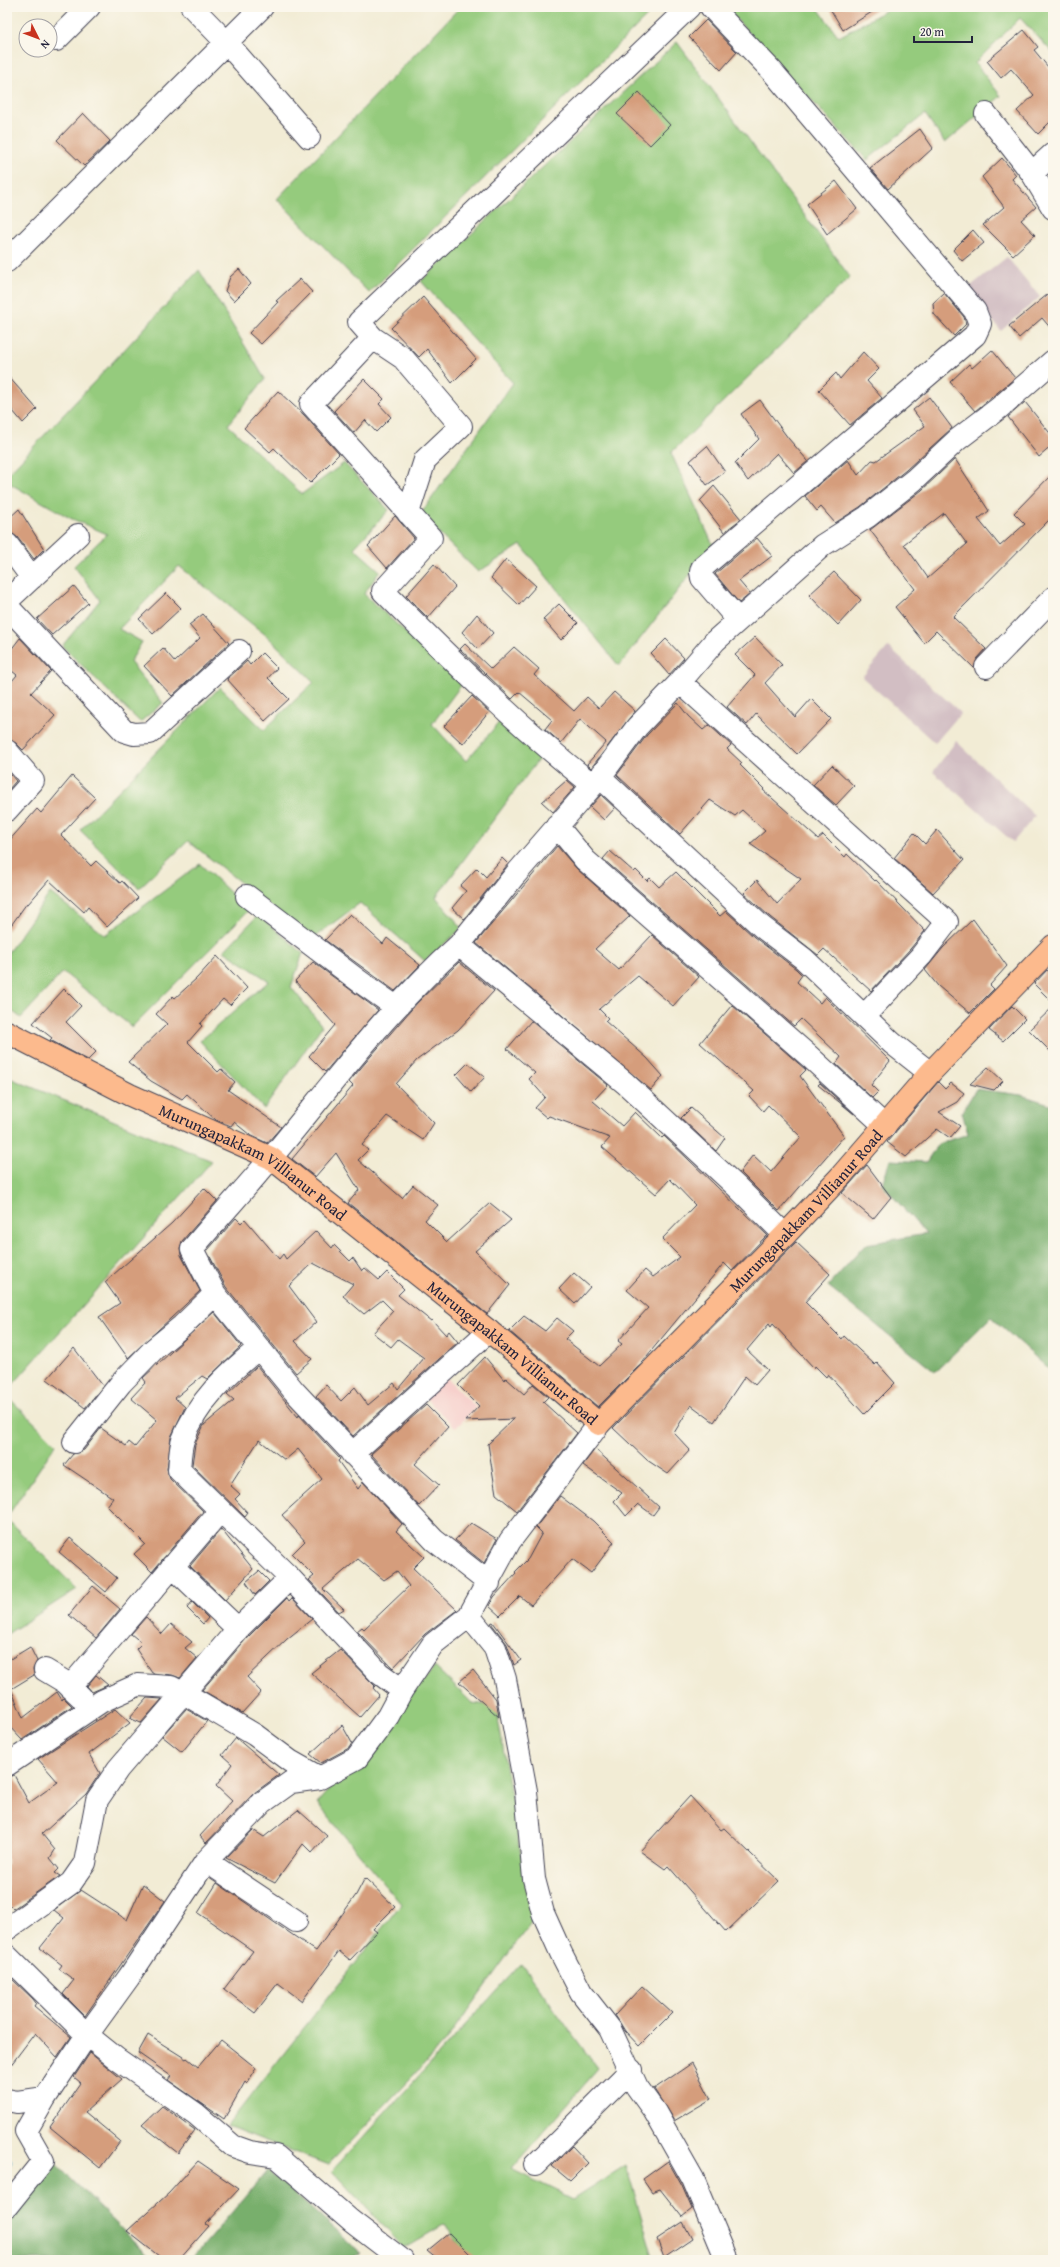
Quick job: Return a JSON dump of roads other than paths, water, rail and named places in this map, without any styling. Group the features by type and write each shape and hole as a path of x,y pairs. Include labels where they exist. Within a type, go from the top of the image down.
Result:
{"main road":[{"name":"Murungapakkam Villianur Road","path":"7,1032 130,1095 271,1158 488,1331 599,1424 785,1235 885,1126 930,1073 1053,946"}],"street":[{"path":"58,38 89,7"},
{"path":"192,7 226,42 309,137"},
{"path":"7,261 262,7"},
{"path":"408,513 425,460 461,426 403,358 373,338 359,322 690,7"},
{"path":"711,7 772,71 975,311 980,324 975,335 702,568 700,572 702,578 738,620"},
{"path":"986,114 1032,173 1053,208"},
{"path":"1032,173 1053,154"},
{"path":"373,338 311,404 431,538 383,591 526,731 596,781 762,927 804,959 892,1043 930,1073"},
{"path":"489,1583 434,1540 294,1391 215,1294 192,1249 271,1158 396,1007 429,972 459,945 596,781 637,727 680,682 715,641 823,545 867,517 914,480 958,440 999,408 1053,361"},
{"path":"7,601 78,535"},
{"path":"7,544 32,578"},
{"path":"986,667 1053,598"},
{"path":"7,606 124,731 134,734 150,733 239,651"},
{"path":"680,682 947,922 921,956 864,1016"},
{"path":"7,751 33,781 7,810"},
{"path":"557,826 585,860 810,1057 885,1126"},
{"path":"247,896 359,981 396,1007"},
{"path":"459,945 625,1083 737,1186 785,1235"},
{"path":"74,1442 121,1383 154,1349 182,1326 215,1294"},
{"path":"352,1454 488,1331"},
{"path":"259,1348 232,1370 203,1402 183,1440 179,1470 220,1512 290,1578 379,1673 402,1690"},
{"path":"7,2206 42,2161 26,2131 45,2098 87,2035 130,1978 206,1861 263,1802 291,1782 320,1778 357,1758 388,1716 402,1690 433,1644 469,1616 489,1583 510,1541 599,1424"},
{"path":"70,1687 142,1604 172,1566 220,1512"},
{"path":"172,1566 238,1629"},
{"path":"7,1929 71,1883 85,1863 97,1800 118,1769 238,1629 290,1578"},
{"path":"469,1616 495,1648 505,1679 526,1791 534,1879 543,1913 581,1992 610,2029 631,2070 637,2087 655,2112 693,2179 727,2260"},
{"path":"45,1670 70,1687 91,1708"},
{"path":"7,1765 102,1701 138,1685 171,1687 183,1693 255,1735 290,1761 320,1778"},
{"path":"206,1861 296,1921"},
{"path":"7,1956 87,2035 196,2114 233,2146 276,2156 351,2221 402,2260"},
{"path":"535,2166 631,2070"},
{"path":"7,2100 17,2102 45,2098"}]}
